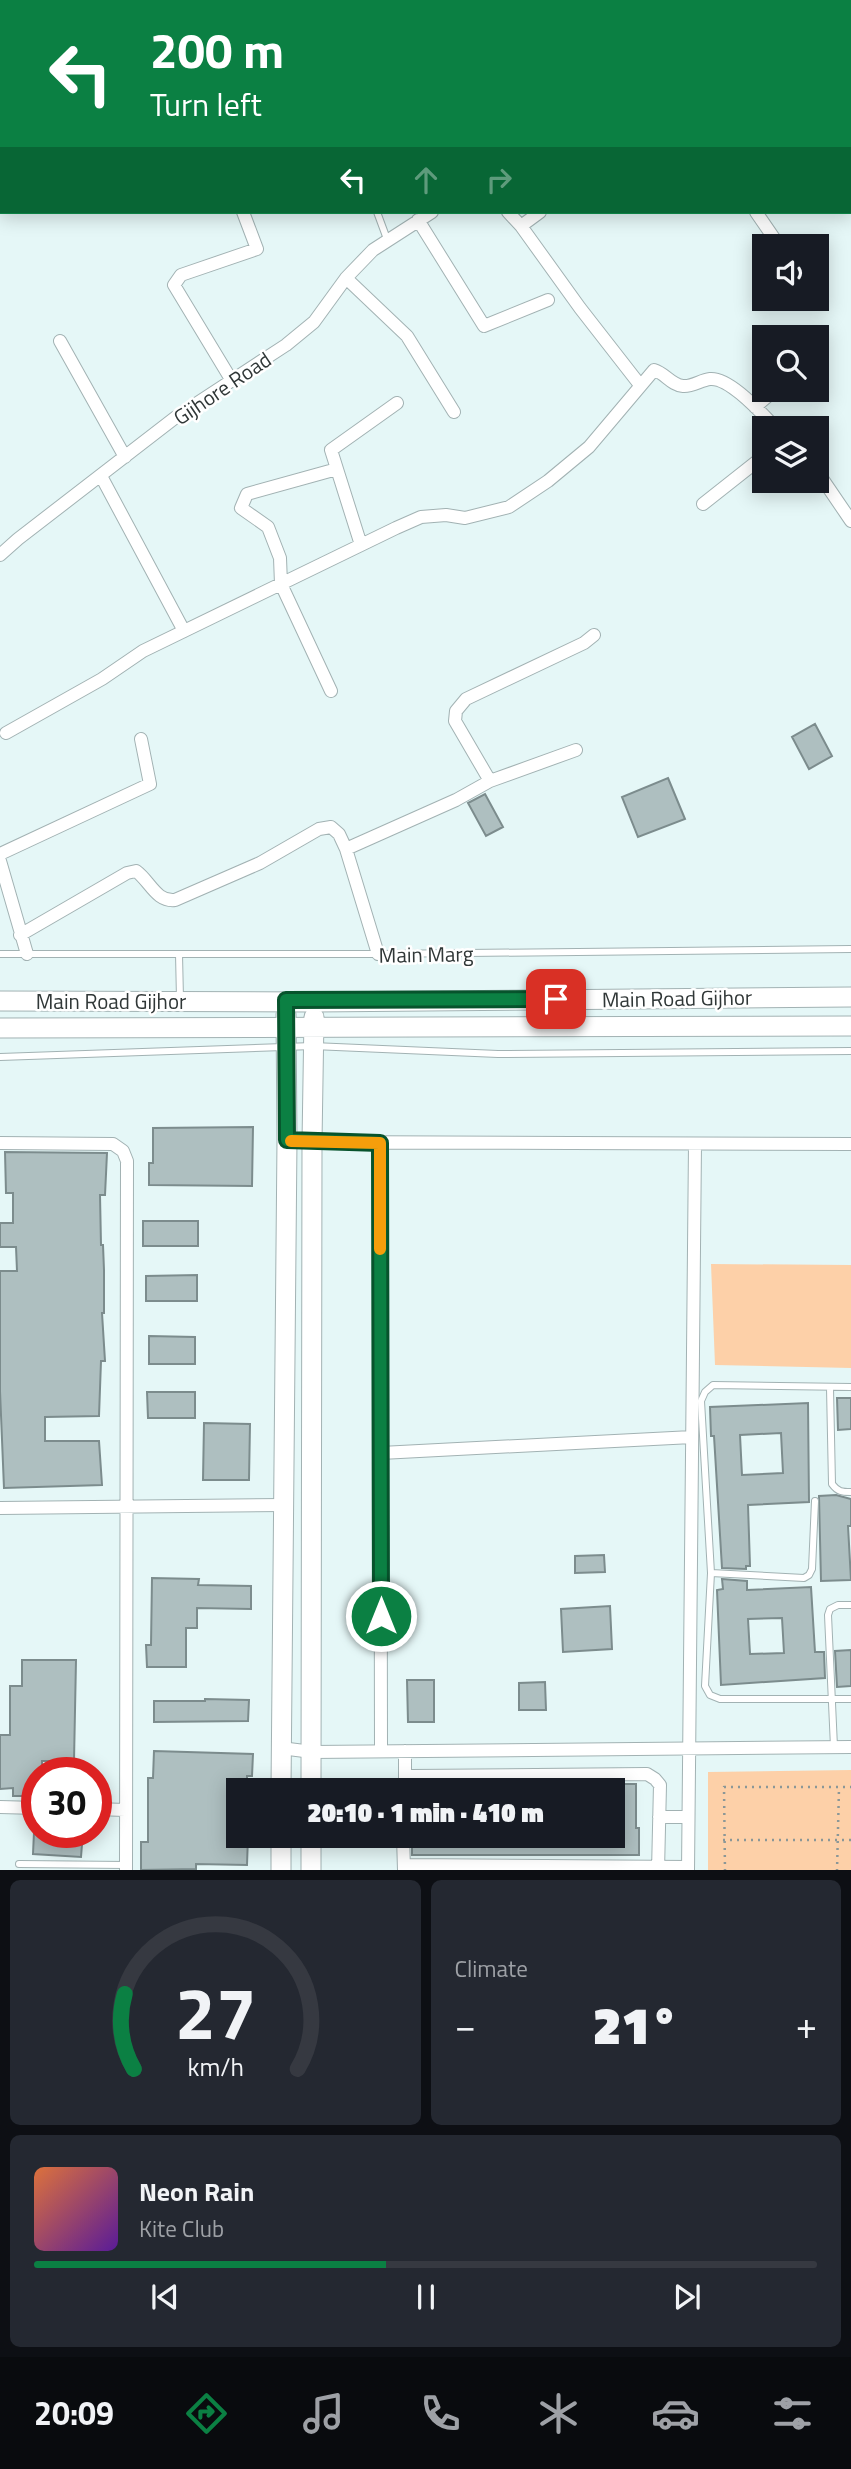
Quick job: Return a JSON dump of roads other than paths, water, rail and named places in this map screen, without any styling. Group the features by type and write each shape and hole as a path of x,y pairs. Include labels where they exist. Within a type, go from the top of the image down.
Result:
{"street":[{"path":"232,381 174,285 181,275 257,249 244,214"},
{"name":"Gijhore Road","path":"0,555 176,418 286,345 314,322 346,278 373,250 428,214"},
{"path":"510,214 640,385"},
{"path":"521,226 537,214"},
{"path":"757,214 771,234"},
{"path":"418,220 484,326 548,300"},
{"path":"346,278 407,336 453,412"},
{"path":"60,341 125,457"},
{"path":"6,733 102,679 143,651 421,517 446,515 465,518 509,507 548,481 589,447 654,370 684,387 713,379 724,383 764,416"},
{"path":"361,545 331,450 397,402"},
{"path":"755,407 761,402"},
{"path":"704,504 752,465"},
{"path":"331,691 281,584 280,558 268,527 241,508 247,494 337,469"},
{"path":"101,476 184,631"},
{"path":"829,487 849,513"},
{"path":"490,781 455,721 456,710 466,699 584,643 594,635"},
{"path":"0,854 150,784 141,739"},
{"path":"346,849 456,800 490,781 576,750"},
{"path":"20,936 127,873 136,871 156,894 167,901 175,900 260,863 319,829 331,827 339,834 346,849 378,954"},
{"path":"0,861 27,954"},
{"name":"Main Road Gijhor","path":"0,1001 314,1002 851,997"},
{"path":"281,1778 286,1000"},
{"path":"312,1778 314,1002"},
{"name":"Main Road Gijhor","path":"0,1028 313,1037 851,1026"},
{"path":"287,1140 312,1143 851,1144"},
{"path":"0,1143 113,1144 123,1152 127,1161 126,1868"},
{"path":"380,1143 381,1751"},
{"path":"403,1848 404,1868 688,1869 695,1144"},
{"path":"381,1453 692,1437"},
{"path":"0,1508 284,1505"},
{"path":"281,1748 312,1752 851,1747"},
{"path":"403,1778 405,1751"},
{"path":"409,1778 647,1774 660,1786 658,1868"},
{"path":"0,1807 21,1808"},
{"path":"112,1810 125,1810"},
{"path":"659,1817 688,1817"},
{"path":"281,1848 281,1870"},
{"path":"311,1848 311,1870"}],"lane":[{"path":"378,214 387,240"},
{"name":"Main Marg","path":"0,954 378,954 851,949"},
{"path":"179,954 180,1000"},
{"path":"0,1057 286,1036"},
{"path":"313,1037 498,1054 851,1051"},
{"path":"851,1387 713,1385 705,1392 701,1401 711,1573 705,1686 710,1695 720,1699 851,1699"},
{"path":"830,1388 832,1484 841,1492 851,1492"},
{"path":"711,1573 804,1578 809,1575 813,1569 815,1501"},
{"path":"834,1748 834,1699 828,1615 830,1609 838,1605 851,1605"},
{"path":"19,1864 126,1868"}]}
